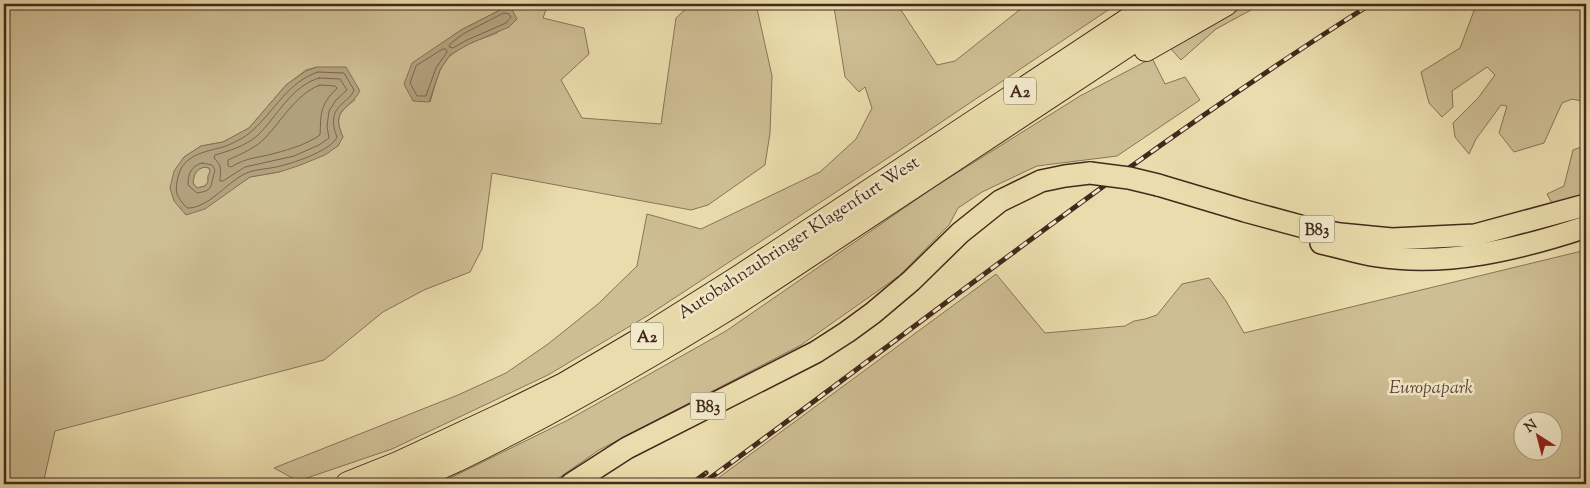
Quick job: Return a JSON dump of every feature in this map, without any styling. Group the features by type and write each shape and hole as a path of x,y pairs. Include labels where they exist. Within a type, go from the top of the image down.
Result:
{"highway":[{"name":"Autobahnzubringer Klagenfurt West","path":"348,484 398,464 564,385 1189,4"},
{"path":"1122,45 1165,18 1225,4"},
{"name":"Autobahnzubringer Klagenfurt West","path":"399,484 419,477 502,438 577,398 660,350 744,297 1083,74 1122,45"}],"main road":[{"name":"B83","path":"571,484 628,448 816,352 847,332 881,306 960,233 1000,201 1041,181 1090,173 1129,178 1304,227 1340,234 1392,239 1475,235 1586,205"},
{"name":"B83","path":"1245,211 1288,231 1320,243 1376,256 1394,258 1446,259 1492,253 1524,246 1586,227"}],"green space":[{"path":"4,4 548,4 543,18 584,28 589,54 561,80 582,118 661,124 676,18 691,4 756,4 772,76 770,133 765,165 708,205 691,210 492,173 482,249 470,272 424,290 383,312 324,360 55,431 43,484 4,484","holes":["504,8 497,33 460,48 446,61 437,78 430,102 444,42 461,30","317,67 355,100 345,108 340,116 339,125 343,137 279,172 250,177 229,191 170,188 184,157 201,146 223,142 249,128 286,85 306,70"]},
{"path":"832,4 897,4 937,65 955,61 1027,4 1117,4 891,156 647,316 548,375 392,449 298,481 274,468 458,395 506,373 548,344 598,304 637,266 647,214 701,229 820,172 856,139 872,108 865,87 859,92 845,77"},
{"path":"1249,4 1262,4 1216,29 1181,60 1169,47"},
{"path":"1490,4 1586,4 1586,102 1572,99 1562,103 1544,143 1514,152 1499,133 1507,106 1501,105 1476,139 1469,154 1455,137 1453,123 1478,98 1495,75 1487,67 1452,91 1453,107 1442,117 1429,103 1421,72 1460,48 1475,8"},
{"path":"1152,58 1165,84 1185,77 1200,100 1117,156 1037,166 982,192 958,208 949,225 899,276 801,345 599,450 550,484 438,484 568,420 726,331 936,186 1080,96"},
{"path":"1586,145 1586,196 1554,207 1547,194 1564,186 1573,150"},
{"path":"204,167 209,168 208,182 205,186 197,188 193,183 195,175 197,171"},
{"name":"Europapark","path":"1586,250 1586,484 710,484 996,274 1045,333 1125,326 1134,321 1157,315 1182,284 1209,278 1226,301 1244,333"}],"water":[{"path":"504,8 512,9 517,19 509,27 469,44 450,55 440,70 429,102 413,101 404,84 412,63 461,30"},
{"path":"317,67 346,67 360,91 340,115 338,121 343,137 338,146 325,155 298,166 279,172 250,177 205,209 186,215 174,201 170,188 174,171 184,157 201,146 223,142 249,128 286,85 306,71","holes":["204,167 209,168 208,182 205,186 197,188 193,183 196,173"]}],"railway":[{"path":"702,484 1116,177 1285,60 1371,4"},
{"path":"691,484 706,473"}]}
